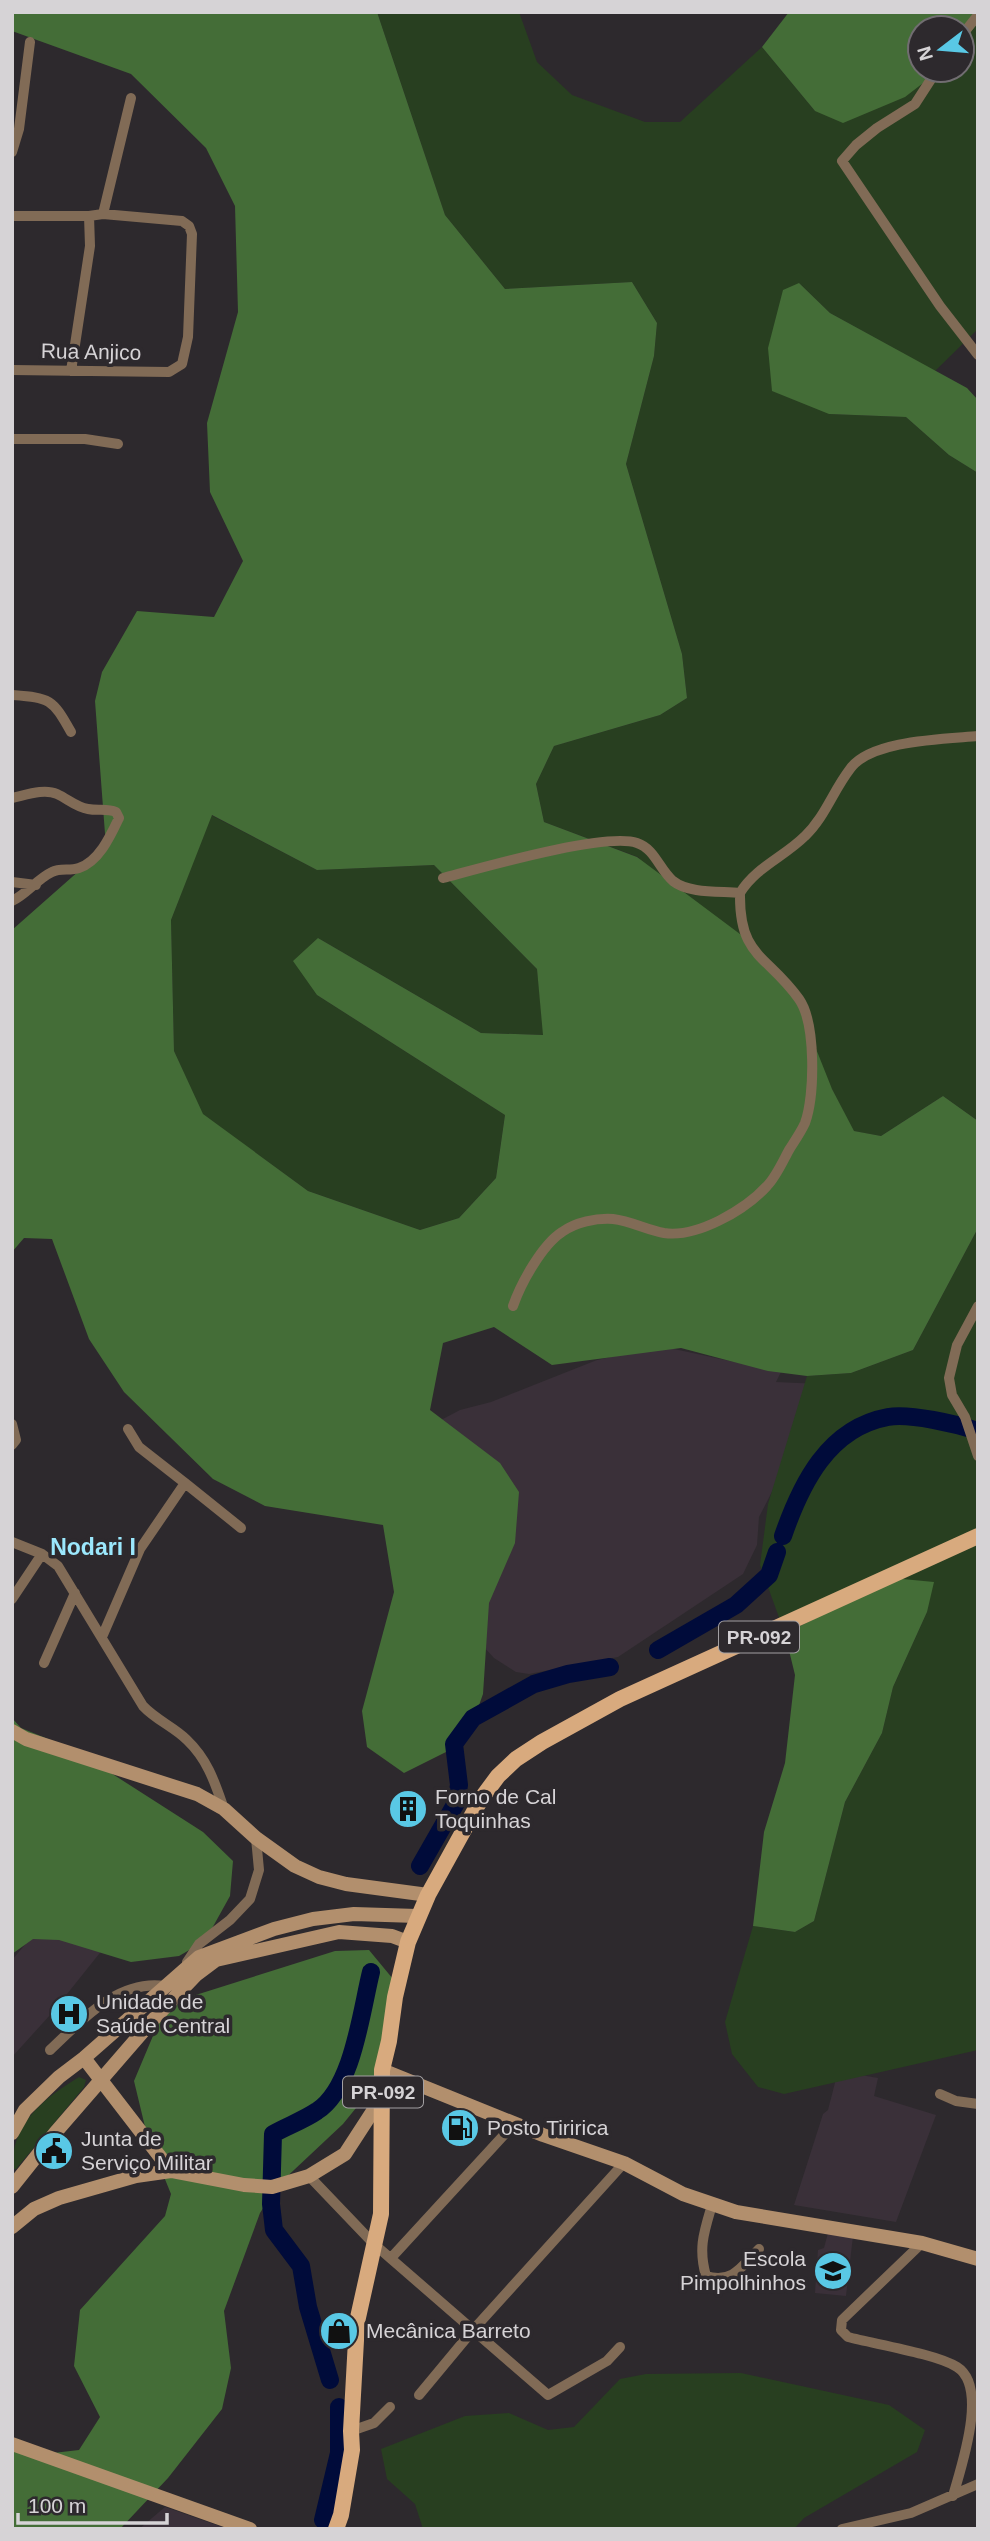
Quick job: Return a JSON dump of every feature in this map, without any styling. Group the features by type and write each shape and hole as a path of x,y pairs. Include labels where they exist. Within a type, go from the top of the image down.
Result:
{"main road":[{"name":"PR-092","path":"336,2529 341,2515 352,2450 357,2322 381,2214 383,2070 395,1997 417,1916 481,1798 516,1759 620,1699 978,1536"}],"street":[{"path":"12,152 19,129 30,42"},
{"path":"928,84 915,104 877,128 842,161 940,306 978,355"},
{"path":"12,216 103,214 131,98"},
{"name":"Rua Anjico","path":"12,370 169,372 183,364 187,337 192,234 189,226 183,221 103,214"},
{"path":"71,371 90,246 89,216"},
{"path":"12,439 85,439 118,444"},
{"path":"12,695 44,698 53,704 71,732"},
{"path":"513,1306 526,1277 562,1231 597,1219 616,1220 664,1233 687,1232 733,1214 769,1185 805,1122 812,1036 808,1015 783,977 765,963 745,937 740,893 747,881 757,872 788,850 816,825 849,769 863,756 897,746 978,736"},
{"path":"12,798 45,791 56,793 79,807 110,809 116,812 119,818 99,853 82,867 50,873 12,901"},
{"path":"443,878 597,842 630,841 650,849 662,869 681,886 740,893"},
{"path":"12,882 36,885"},
{"path":"978,1306 957,1345 948,1378 978,1456"},
{"path":"12,1424 16,1440 12,1446"},
{"path":"128,1429 139,1447 241,1528"},
{"path":"102,1637 140,1549 185,1483"},
{"path":"12,1542 41,1554 58,1566 143,1706 187,1740 211,1769 223,1809"},
{"path":"12,1598 41,1554"},
{"path":"44,1663 75,1593"},
{"path":"12,1731 26,1739 197,1794 223,1809 256,1838 295,1866 319,1877 346,1884 428,1895"},
{"path":"12,2133 19,2113 165,1986 183,1968 199,1944 230,1920 250,1899 259,1870 256,1838"},
{"path":"183,1968 210,1951 313,1919 354,1914 417,1916"},
{"path":"12,2187 101,2079 195,1975 216,1960 339,1932 392,1936 408,1942"},
{"path":"50,2050 93,2008 127,1991 149,1984 165,1986"},
{"path":"84,2058 171,2171"},
{"path":"383,2070 514,2124 624,2162 683,2194 712,2205 736,2212 922,2243 978,2259"},
{"path":"940,2094 956,2101 978,2104"},
{"path":"12,2227 34,2209 59,2198 136,2176 171,2171 244,2185 272,2187 309,2176 345,2154 384,2095"},
{"path":"391,2258 514,2124"},
{"path":"419,2395 473,2330 624,2162"},
{"path":"309,2176 374,2244 548,2395 607,2361 620,2347"},
{"path":"712,2205 703,2235 701,2259 706,2276 717,2279 731,2276 759,2249"},
{"path":"922,2243 842,2320 841,2330 848,2337 957,2366 978,2398"},
{"path":"953,2496 970,2430 970,2388"},
{"path":"351,2431 374,2423 390,2407"},
{"path":"12,2444 250,2529"},
{"path":"842,2529 911,2513 978,2484"}],"shaded area":[{"path":"647,1349 674,1349 781,1372 776,1382 820,1384 759,1517 757,1545 743,1574 618,1657 529,1674 516,1672 494,1658 471,1633 441,1420 460,1410 491,1402 597,1360"},
{"path":"67,1895 111,1939 51,2014 12,2057 12,1960"},
{"path":"838,2071 878,2078 874,2096 936,2115 896,2222 794,2205 823,2114 828,2110"},
{"name":"Escola Pimpolhinhos","path":"828,2233 853,2236 846,2296 815,2293 818,2250 824,2248"},
{"path":"165,2507 228,2529 139,2529"}],"green space":[{"path":"12,12 377,12 445,215 505,289 632,282 657,323 654,356 626,464 682,654 687,698 660,715 554,746 536,784 544,822 637,857 756,946 795,996 832,1089 854,1131 881,1136 943,1096 978,1121 978,1228 913,1350 851,1373 807,1376 768,1371 681,1348 552,1365 494,1327 443,1343 430,1410 500,1463 519,1492 515,1543 489,1603 483,1694 466,1742 404,1773 367,1747 362,1711 394,1592 383,1525 265,1506 213,1479 124,1392 89,1339 52,1239 24,1238 12,1252 12,930 106,847 95,701 102,672 137,611 214,617 243,561 210,492 207,423 238,312 235,206 206,148 131,74 12,31","holes":["212,815 317,870 434,865 537,969 543,1035 481,1033 318,938 293,961 317,995 505,1115 496,1178 459,1218 420,1230 308,1191 203,1114 174,1051 171,920"]},
{"path":"377,12 519,12 537,62 572,95 645,122 680,122 762,47 815,111 906,81 906,84 976,84 978,23 978,329 935,371 830,313 799,283 829,414 906,417 949,455 978,473 978,1121 943,1096 881,1136 853,1131 832,1089 638,857 544,822 536,784 554,746 660,715 687,698 682,654 626,464 654,356 657,323 632,282 505,289 445,215"},
{"path":"789,12 978,12 976,26 976,14 906,14 906,84 922,84 905,97 843,123 815,111 762,47"},
{"path":"799,283 830,313 967,388 978,400 978,473 949,455 906,417 829,414 772,391 768,348 783,290"},
{"path":"211,815 317,870 434,865 537,969 544,1035 481,1033 318,938 317,995 505,1115 496,1178 459,1218 420,1230 308,1191 202,1114 174,1051 171,920"},
{"path":"978,1228 978,2050 784,2094 758,2087 732,2054 725,2022 753,1926 795,1932 814,1921 845,1802 882,1733 893,1687 927,1612 892,1578 785,1634 760,1565 768,1504 807,1376 851,1373 913,1350"},
{"path":"892,1578 934,1582 927,1612 893,1687 882,1733 845,1802 814,1921 795,1932 753,1926 764,1832 785,1763 795,1675 785,1634"},
{"path":"12,1718 21,1728 75,1750 203,1832 233,1861 230,1896 205,1941 179,1956 131,1962 59,1940 33,1939 12,1954"},
{"path":"369,1950 393,1979 393,2028 373,2087 343,2124 278,2185 260,2213 224,2311 231,2368 222,2409 168,2478 120,2529 12,2529 12,2448 27,2456 79,2450 100,2417 74,2366 80,2310 165,2216 171,2194 147,2135 134,2081 158,2024 183,1999 335,1951"},
{"path":"79,2077 86,2080 84,2087 16,2169 12,2169 17,2138 32,2114 53,2094"},
{"path":"741,2373 889,2405 925,2430 917,2452 804,2518 794,2529 423,2529 415,2504 387,2479 381,2449 465,2416 509,2413 548,2430 574,2427 620,2379 646,2374"}],"waterway":[{"path":"783,1536 808,1478 820,1461 849,1433 867,1423 897,1416 933,1420 978,1431"},
{"path":"658,1650 736,1605 769,1575 777,1552"},
{"path":"420,1866 456,1803 459,1785 454,1744 473,1718 534,1684 568,1674 610,1667"},
{"path":"330,2380 308,2307 301,2266 274,2230 271,2204 273,2134 317,2111 339,2085 354,2048 371,1972"},
{"path":"323,2520 339,2453 339,2407"}],"place":[{"name":"Forno de Cal Toquinhas","path":"408,1809"},
{"name":"Unidade de Saúde Central","path":"69,2014"},
{"name":"Posto Tiririca","path":"460,2128"},
{"name":"Junta de Serviço Militar","path":"54,2151"},
{"name":"Escola Pimpolhinhos","path":"833,2271"},
{"name":"Mecânica Barreto","path":"339,2331"}],"district":[{"name":"Nodari I","path":"93,1547"}]}
